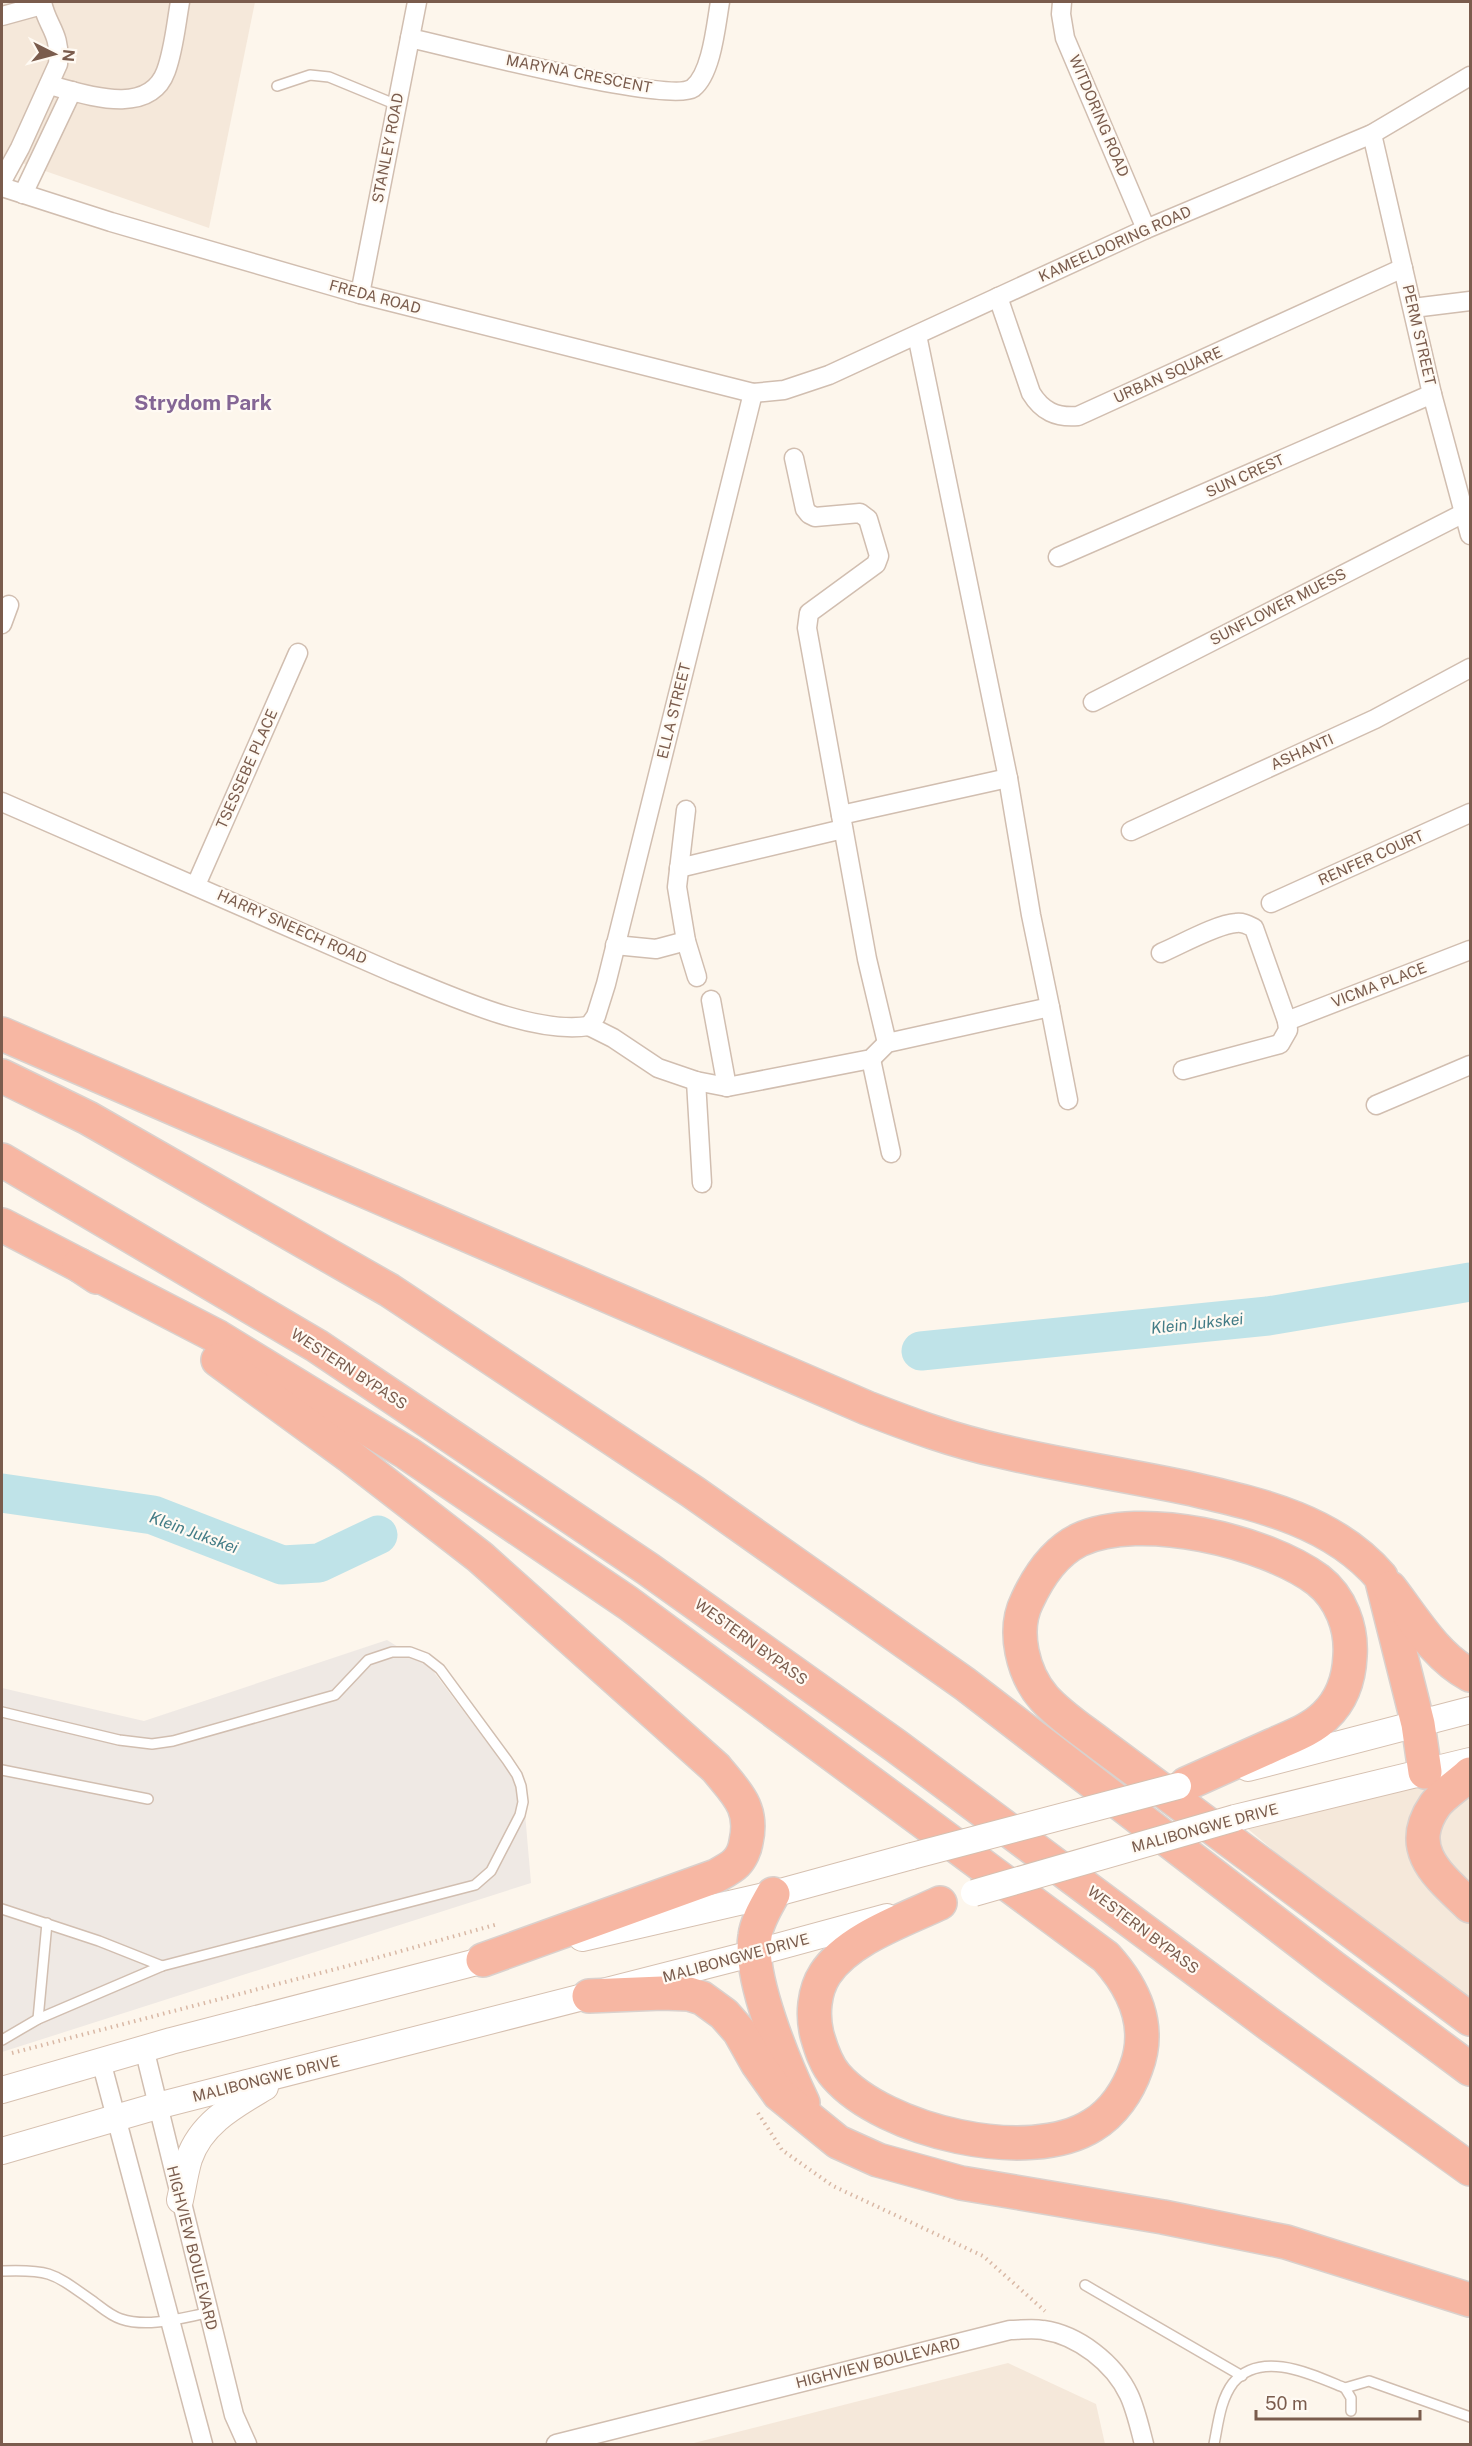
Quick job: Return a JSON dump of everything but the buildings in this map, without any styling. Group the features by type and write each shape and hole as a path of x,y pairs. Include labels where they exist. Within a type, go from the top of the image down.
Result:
{"highway":[{"path":"2,1034 867,1408 937,1435 1001,1452 1132,1476 1260,1504 1305,1521 1347,1545 1367,1560 1436,1648 1454,1666 1470,1675"},
{"path":"2,1076 88,1118 388,1290 693,1492 965,1684 1334,1968 1470,2069"},
{"name":"WESTERN BYPASS","path":"2,1160 317,1346 648,1569 896,1746 1273,2027 1470,2169"},
{"path":"2,1226 218,1337 417,1460 628,1603 1106,1957 1132,1990 1140,2016 1141,2041 1137,2065 1130,2083 1115,2106 1093,2126 1077,2134 1035,2142 1005,2143 963,2137 922,2127 888,2113 859,2095 836,2075 822,2051 814,2023 816,1996 824,1975 853,1947 939,1903"},
{"path":"79,1265 218,1360 313,1429 480,1557 716,1768 740,1798 749,1816 745,1849 737,1862 716,1876 483,1960"},
{"path":"1182,1785 1300,1732 1322,1719 1332,1708 1349,1675 1352,1639 1342,1610 1319,1581 1286,1561 1233,1542 1189,1532 1155,1528 1122,1529 1079,1540 1053,1560 1035,1583 1022,1611 1021,1647 1028,1672 1044,1698 1100,1744 1470,2019"},
{"path":"1381,1577 1418,1724 1425,1772"},
{"path":"1470,1774 1436,1804 1421,1838 1424,1854 1440,1878 1470,1906"},
{"path":"773,1894 758,1922 754,1938 756,1970 779,2049 810,2118"},
{"path":"589,1996 662,1993 689,1994 702,1998 724,2014 739,2031 757,2063 779,2094 838,2142 878,2160 961,2183 1162,2217 1286,2241 1470,2300"}],"main road":[{"path":"2,2090 144,2048 483,1960 773,1894 1470,1710"},
{"name":"MALIBONGWE DRIVE","path":"2,2151 115,2117 755,1953 1235,1818 1470,1761"},
{"path":"180,2200 189,2158 204,2129 232,2107 289,2073"}],"street":[{"path":"49,86 127,99 145,96 155,89 166,70 180,2"},
{"name":"STANLEY ROAD","path":"360,294 417,2"},
{"name":"MARYNA CRESCENT","path":"410,38 627,86 674,92 688,91 696,86 705,72 720,2"},
{"name":"WITDORING ROAD","path":"1062,2 1061,14 1065,38 1146,229"},
{"path":"2,16 42,3 56,33 59,53 55,75 2,181"},
{"name":"KAMEELDORING ROAD","path":"753,393 784,390 829,375 1146,229 1372,134 1470,76"},
{"path":"23,194 72,91"},
{"name":"PERM STREET","path":"1372,134 1432,394 1470,535"},
{"name":"FREDA ROAD","path":"2,188 360,294 753,393"},
{"name":"URBAN SQUARE","path":"998,297 1038,405 1048,412 1066,417 1078,416 1403,268"},
{"path":"1413,308 1470,301"},
{"path":"917,335 1008,778 1031,915 1068,1100"},
{"name":"ELLA STREET","path":"589,1026 596,1016 615,945 753,393"},
{"name":"SUN CREST","path":"1058,557 1432,394"},
{"path":"794,458 805,509 809,514 815,517 860,513 868,519 879,556 876,564 809,613 807,619 867,959 887,1043"},
{"name":"SUNFLOWER MUESS","path":"1093,702 1464,513"},
{"path":"2,624 9,605"},
{"name":"TSESSEBE PLACE","path":"196,885 298,653"},
{"name":"ASHANTI","path":"1131,831 1375,719 1470,668"},
{"path":"679,868 1008,778"},
{"name":"HARRY SNEECH ROAD","path":"2,802 447,994 548,1026 571,1029 589,1026"},
{"path":"686,810 677,887 686,941 697,977"},
{"name":"RENFER COURT","path":"1270,903 1470,813"},
{"path":"1161,953 1224,926 1236,923 1254,928 1287,1021 1288,1030 1280,1044 1183,1070"},
{"path":"615,945 656,949 686,941"},
{"name":"VICMA PLACE","path":"1287,1021 1470,950"},
{"path":"711,1000 727,1087"},
{"path":"589,1026 613,1038 658,1068 696,1082 727,1087 871,1059 887,1043 1050,1007"},
{"path":"871,1059 891,1153"},
{"path":"1376,1105 1470,1065"},
{"path":"696,1082 702,1183"},
{"name":"HIGHVIEW BOULEVARD","path":"144,2048 207,2313 234,2415 246,2445"},
{"path":"101,2061 203,2445"},
{"name":"HIGHVIEW BOULEVARD","path":"556,2445 1010,2330 1043,2330 1067,2337 1092,2351 1112,2370 1129,2395 1144,2445"}],"lane":[{"path":"277,86 310,75 329,76 396,105"},
{"path":"2,1712 134,1743 173,1741 335,1695 368,1660 392,1652 410,1652 426,1658 440,1669 517,1774 522,1802 520,1815 491,1870 475,1885 162,1966 38,2019 2,2040"},
{"path":"2,1770 148,1799"},
{"path":"2,1909 47,1923 162,1966"},
{"path":"38,2019 47,1923"},
{"path":"2,2271 33,2270 51,2273 120,2319 136,2322 170,2321 207,2313"},
{"path":"1085,2285 1242,2376"},
{"path":"1214,2445 1221,2408 1233,2384 1256,2368 1279,2366 1345,2388 1370,2381 1470,2417"},
{"path":"1345,2388 1351,2398 1351,2411"}],"path":[{"path":"3,2055 351,1965 505,1922"}],"shaded area":[{"path":"2,2 255,2 209,228 2,156"},
{"path":"387,1640 430,1667 523,1790 531,1883 2,2052 2,1688 144,1721"},
{"path":"1470,1759 1470,2017 1235,1818"},
{"path":"1008,2363 1096,2404 1105,2444 690,2444"}],"waterway":[{"name":"Klein Jukskei","path":"921,1351 1268,1316 1470,1282"},
{"name":"Klein Jukskei","path":"2,1493 153,1515 282,1565 319,1563 378,1535"}],"district":[{"name":"Strydom Park","path":"203,403"}]}
